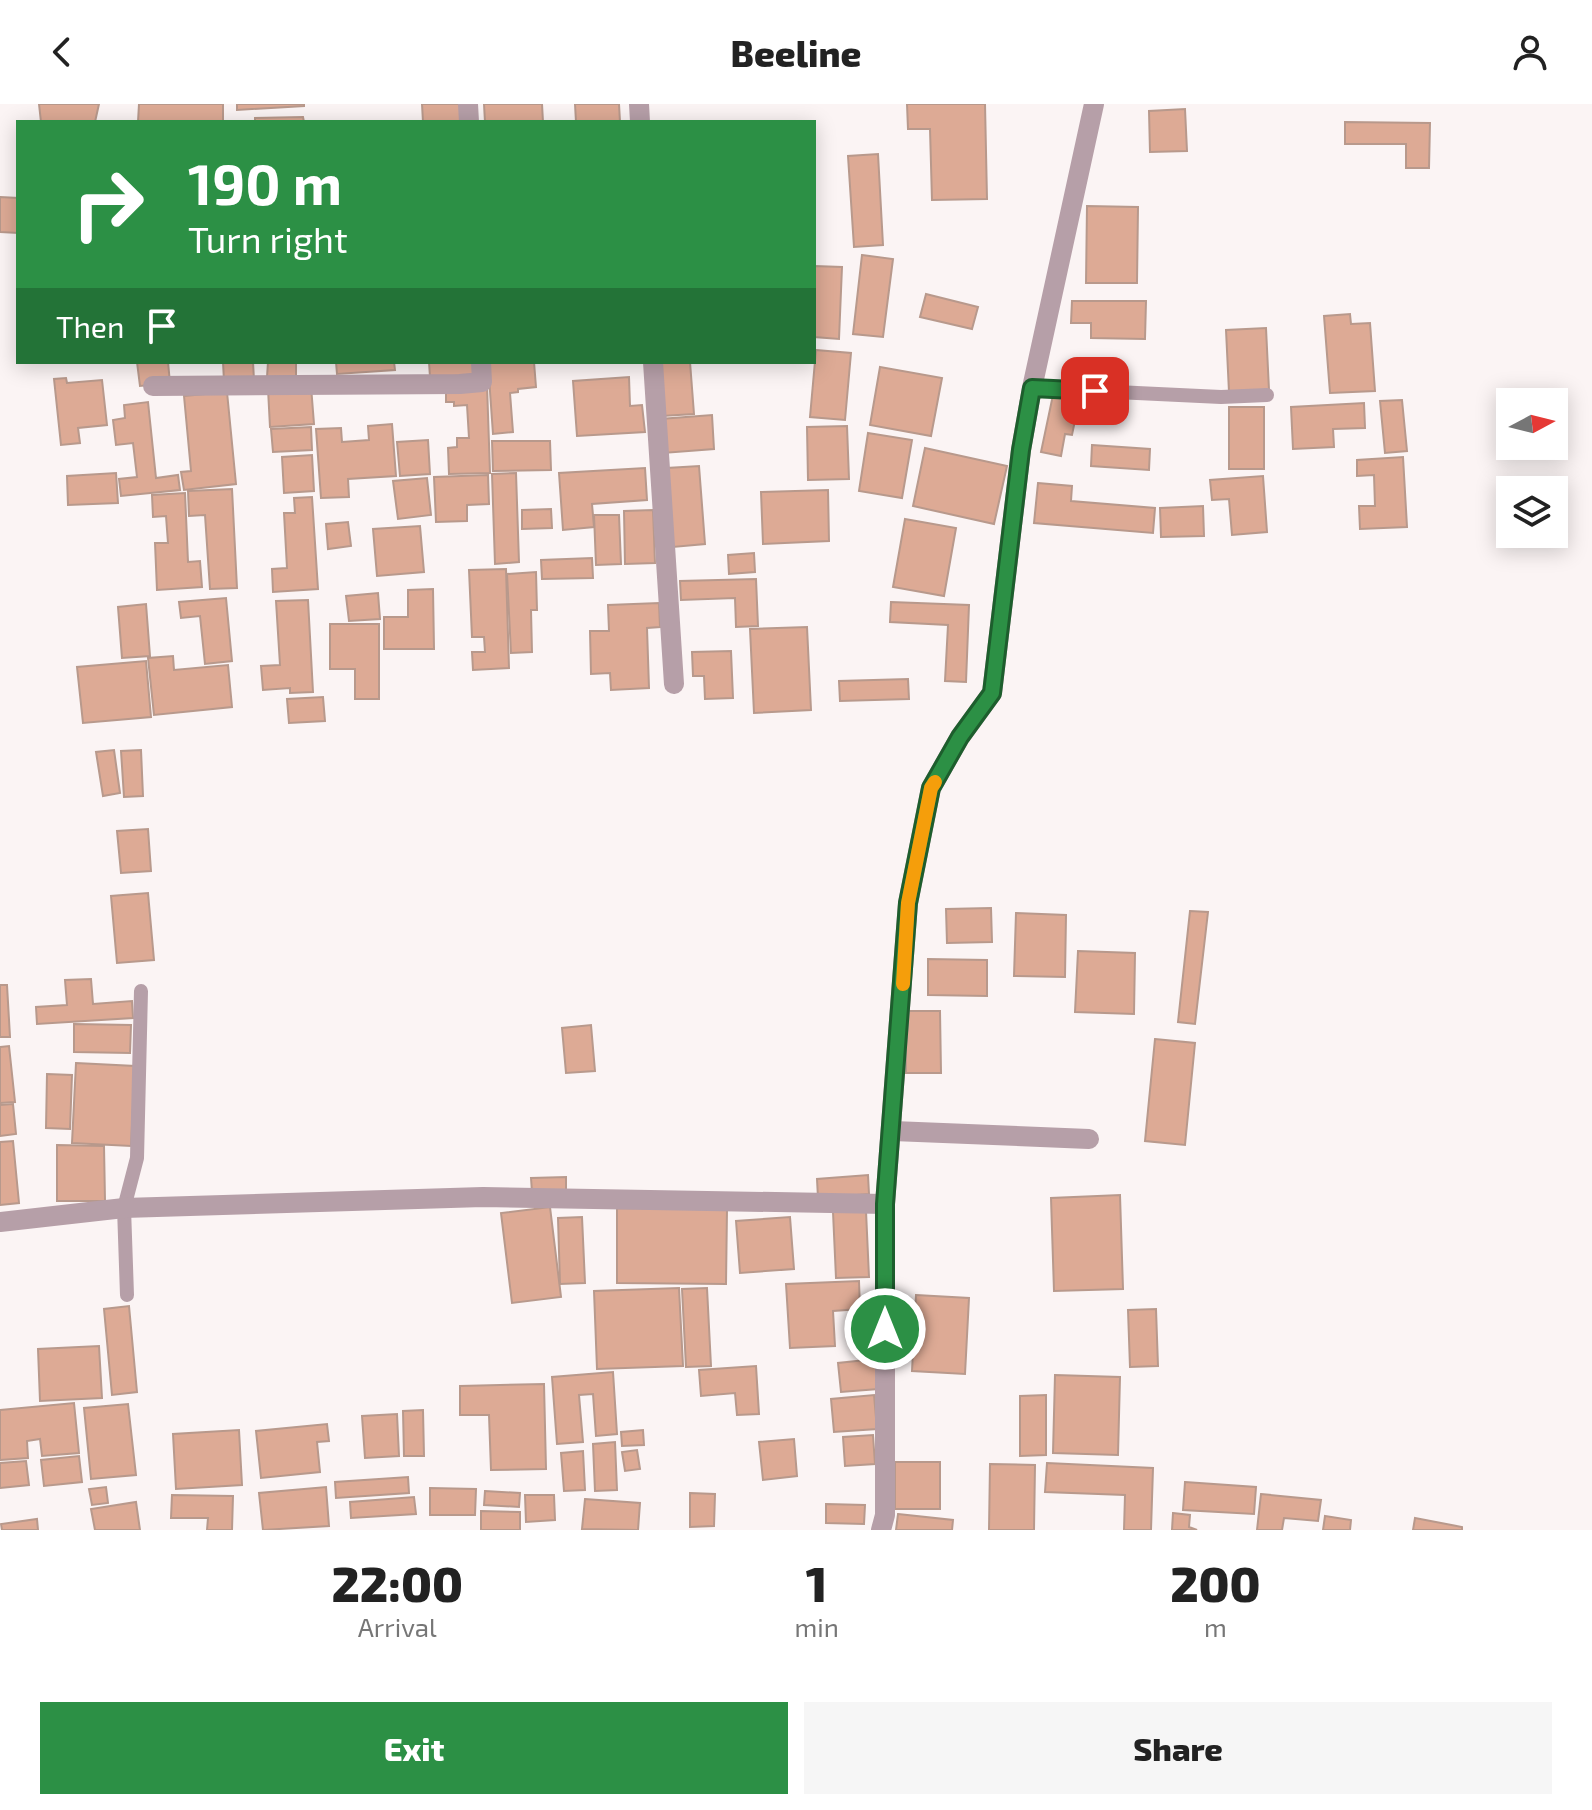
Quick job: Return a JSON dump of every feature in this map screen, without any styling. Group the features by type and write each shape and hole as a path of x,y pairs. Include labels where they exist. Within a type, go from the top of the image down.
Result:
{"street":[{"path":"881,1530 885,1515 885,1204 893,1131 908,903 931,788 960,737 992,693 1021,450 1094,104"},
{"path":"153,386 460,384 482,382 481,364"},
{"path":"653,364 674,684"},
{"path":"893,1131 1089,1139"},
{"path":"0,1222 124,1208 483,1197 885,1204"}],"lane":[{"path":"1032,388 1221,397 1267,395"},
{"path":"127,1295 124,1208 137,1158 141,991"}],"building":[{"path":"39,104 99,104 95,120 41,120"},
{"path":"139,104 223,104 223,120 138,120"},
{"path":"237,104 304,104 304,106 237,110"},
{"path":"422,104 460,104 461,120 423,120"},
{"path":"484,104 542,104 543,120 485,120"},
{"path":"575,104 619,104 620,120 576,120"},
{"path":"907,104 985,104 987,199 932,200 930,129 908,129"},
{"path":"1185,109 1187,151 1150,152 1149,111"},
{"path":"303,117 304,120 255,120"},
{"path":"1345,122 1430,123 1429,168 1406,168 1406,144 1345,144"},
{"path":"878,154 883,245 854,247 848,156"},
{"path":"0,197 16,198 16,233 0,232"},
{"path":"1087,206 1138,207 1137,283 1086,283"},
{"path":"862,255 893,259 883,337 853,334"},
{"path":"816,266 842,267 839,339 816,337"},
{"path":"926,294 978,307 972,329 920,317"},
{"path":"1072,301 1146,301 1145,339 1091,338 1091,323 1071,323"},
{"path":"1350,314 1351,324 1370,323 1375,391 1330,393 1324,316"},
{"path":"1266,328 1269,390 1229,392 1226,330"},
{"path":"816,350 851,353 845,420 810,417"},
{"path":"137,364 168,364 170,383 140,386"},
{"path":"223,364 253,364 254,380 224,381"},
{"path":"268,364 296,364 296,378 267,377"},
{"path":"336,364 394,364 395,370 337,374"},
{"path":"429,364 474,364 475,375 430,377"},
{"path":"488,364 534,364 536,387 510,393 513,432 493,434"},
{"path":"658,364 690,364 694,414 662,416"},
{"path":"880,367 942,378 931,436 870,425"},
{"path":"629,377 630,406 642,405 645,432 577,436 573,381"},
{"path":"66,378 67,383 102,380 107,425 78,428 80,443 61,445 54,379"},
{"path":"487,385 490,473 449,474 448,448 457,447 457,438 469,438 467,405 454,406 454,402 446,402 446,386"},
{"path":"311,386 314,424 270,427 268,389"},
{"path":"227,392 236,484 184,490 181,472 191,471 184,396"},
{"path":"1053,395 1079,401 1072,435 1065,434 1061,456 1041,452"},
{"path":"1402,400 1407,451 1385,453 1380,401"},
{"path":"148,402 156,478 178,475 180,490 121,496 119,479 137,477 133,443 116,445 113,420 125,418 124,405"},
{"path":"1364,403 1365,428 1333,429 1334,447 1293,449 1291,407"},
{"path":"1229,407 1264,407 1264,469 1229,469"},
{"path":"712,415 714,449 663,453 660,419"},
{"path":"392,424 396,476 348,479 349,497 321,498 316,429 341,428 342,442 369,440 368,426"},
{"path":"847,426 849,479 808,480 807,427"},
{"path":"311,427 312,450 273,452 271,429"},
{"path":"868,433 912,440 902,498 859,491"},
{"path":"428,440 430,474 400,476 397,442"},
{"path":"492,441 550,441 551,470 493,471"},
{"path":"1092,445 1150,449 1149,470 1091,466"},
{"path":"925,448 1007,466 994,524 913,506"},
{"path":"312,455 314,491 284,493 282,457"},
{"path":"1403,457 1407,527 1360,529 1359,506 1375,506 1374,475 1357,476 1357,460"},
{"path":"699,466 705,544 673,547 667,468"},
{"path":"645,468 647,500 592,504 594,527 563,530 559,473"},
{"path":"116,473 118,503 68,505 67,476"},
{"path":"516,473 519,562 495,564 492,474"},
{"path":"488,475 489,504 467,505 467,521 436,522 434,477"},
{"path":"1263,476 1267,532 1232,535 1229,499 1212,500 1210,480"},
{"path":"427,478 431,515 398,519 393,481"},
{"path":"1038,483 1072,486 1071,501 1155,508 1153,533 1034,523"},
{"path":"232,489 237,588 210,589 205,515 189,516 188,491"},
{"path":"828,490 829,541 763,544 761,492"},
{"path":"185,493 188,562 200,561 202,587 157,590 155,543 168,543 166,516 153,517 152,495"},
{"path":"312,497 318,589 273,592 272,569 287,568 284,513 295,513 294,498"},
{"path":"1203,506 1204,536 1161,537 1160,508"},
{"path":"551,509 552,528 522,529 522,510"},
{"path":"653,510 655,563 625,564 624,511"},
{"path":"594,515 619,515 621,564 596,565"},
{"path":"905,519 956,528 944,596 893,587"},
{"path":"348,522 351,546 328,549 326,524"},
{"path":"420,526 424,572 377,576 373,529"},
{"path":"754,553 755,572 729,574 728,555"},
{"path":"592,558 593,578 542,579 541,560"},
{"path":"506,569 509,668 473,670 472,652 485,652 484,637 472,637 469,570"},
{"path":"536,572 537,610 531,610 532,652 511,653 507,574"},
{"path":"756,579 758,626 736,627 735,598 681,600 680,581"},
{"path":"433,589 434,649 384,649 384,617 408,617 408,590"},
{"path":"378,593 380,619 349,621 346,596"},
{"path":"226,598 232,661 205,664 200,616 181,618 179,602"},
{"path":"308,600 313,692 290,693 290,688 263,690 261,666 280,665 276,601"},
{"path":"891,602 969,605 966,682 945,681 948,625 890,622"},
{"path":"659,603 660,627 647,628 649,688 611,690 610,673 591,674 590,631 609,631 608,605"},
{"path":"146,604 150,656 122,658 118,607"},
{"path":"330,624 379,624 379,699 355,699 355,669 330,669"},
{"path":"807,627 811,710 754,713 750,629"},
{"path":"731,651 733,698 705,699 704,676 693,676 692,652"},
{"path":"173,656 174,670 228,665 232,707 154,715 148,658"},
{"path":"146,661 151,717 83,723 77,667"},
{"path":"908,679 909,699 840,701 839,681"},
{"path":"323,697 325,721 289,723 287,699"},
{"path":"114,750 120,793 103,796 96,752"},
{"path":"141,750 143,796 124,797 121,751"},
{"path":"148,829 151,871 121,873 117,831"},
{"path":"148,893 154,960 117,963 111,896"},
{"path":"991,908 992,942 947,943 946,909"},
{"path":"1190,911 1208,912 1195,1024 1178,1022"},
{"path":"1016,913 1066,915 1065,977 1014,976"},
{"path":"1078,951 1135,953 1134,1014 1075,1012"},
{"path":"928,959 987,960 987,996 928,995"},
{"path":"91,979 93,1004 132,1001 133,1018 37,1024 36,1007 67,1005 65,980"},
{"path":"0,985 7,985 10,1037 0,1037"},
{"path":"906,1011 940,1011 941,1073 906,1073"},
{"path":"74,1024 131,1025 130,1053 74,1052"},
{"path":"591,1025 595,1071 566,1073 562,1028"},
{"path":"1155,1039 1195,1043 1185,1145 1145,1141"},
{"path":"9,1046 15,1102 0,1103 0,1047"},
{"path":"76,1063 135,1066 131,1146 72,1143"},
{"path":"47,1074 72,1075 70,1129 46,1128"},
{"path":"13,1104 16,1134 0,1136 0,1105"},
{"path":"13,1141 19,1203 0,1205 0,1142"},
{"path":"57,1145 104,1146 105,1201 57,1201"},
{"path":"868,1175 869,1194 818,1198 817,1179"},
{"path":"566,1177 566,1191 532,1192 531,1178"},
{"path":"1120,1195 1123,1289 1054,1291 1051,1198"},
{"path":"550,1207 561,1297 512,1303 501,1213"},
{"path":"617,1208 727,1209 726,1284 617,1283"},
{"path":"866,1211 869,1277 836,1278 833,1212"},
{"path":"582,1217 585,1283 560,1284 558,1218"},
{"path":"790,1217 794,1269 740,1273 736,1221"},
{"path":"859,1281 860,1309 833,1311 835,1346 790,1348 786,1284"},
{"path":"679,1288 683,1366 597,1369 594,1291"},
{"path":"707,1288 711,1366 686,1367 682,1289"},
{"path":"916,1295 969,1298 965,1374 912,1371"},
{"path":"129,1306 137,1392 112,1395 104,1309"},
{"path":"1156,1309 1158,1366 1130,1367 1128,1310"},
{"path":"99,1346 102,1398 40,1401 38,1349"},
{"path":"875,1359 878,1389 841,1392 838,1363"},
{"path":"756,1366 759,1414 737,1415 735,1393 701,1396 699,1370"},
{"path":"613,1372 617,1434 596,1436 593,1394 579,1395 583,1442 557,1444 552,1377"},
{"path":"1055,1375 1120,1377 1118,1455 1053,1453"},
{"path":"544,1384 546,1469 491,1470 489,1415 460,1415 460,1386"},
{"path":"874,1395 877,1429 834,1432 831,1399"},
{"path":"1046,1395 1046,1455 1020,1456 1020,1396"},
{"path":"74,1403 79,1453 42,1456 40,1439 27,1441 28,1458 0,1460 0,1410"},
{"path":"128,1404 136,1475 91,1479 84,1408"},
{"path":"423,1410 424,1456 404,1456 403,1411"},
{"path":"397,1414 399,1456 365,1458 362,1416"},
{"path":"327,1424 329,1441 317,1442 320,1472 261,1478 256,1431"},
{"path":"239,1430 242,1485 176,1489 173,1434"},
{"path":"643,1430 644,1445 622,1446 621,1432"},
{"path":"873,1435 875,1464 845,1466 843,1437"},
{"path":"794,1439 797,1476 763,1480 759,1442"},
{"path":"615,1442 617,1490 595,1491 593,1444"},
{"path":"637,1450 640,1469 625,1471 622,1452"},
{"path":"583,1451 585,1490 564,1491 561,1453"},
{"path":"79,1456 82,1482 44,1486 41,1460"},
{"path":"26,1461 29,1485 0,1488 0,1463"},
{"path":"895,1462 940,1462 940,1509 895,1509"},
{"path":"1047,1463 1153,1468 1151,1530 1124,1530 1125,1495 1045,1492"},
{"path":"990,1464 1035,1465 1034,1530 989,1530"},
{"path":"408,1477 409,1493 336,1498 335,1482"},
{"path":"1185,1482 1256,1487 1254,1514 1183,1510"},
{"path":"106,1487 108,1503 92,1505 89,1489"},
{"path":"326,1487 329,1526 263,1530 259,1493"},
{"path":"430,1488 476,1489 475,1515 430,1515"},
{"path":"485,1491 520,1493 519,1507 484,1505"},
{"path":"690,1493 715,1494 714,1526 690,1527"},
{"path":"1261,1494 1321,1500 1318,1521 1284,1518 1282,1530 1257,1530"},
{"path":"172,1495 233,1496 232,1530 207,1530 208,1518 171,1518"},
{"path":"525,1495 554,1495 555,1520 526,1522"},
{"path":"414,1497 416,1514 351,1518 350,1502"},
{"path":"585,1499 640,1503 638,1530 582,1529"},
{"path":"136,1502 140,1530 95,1530 91,1509"},
{"path":"826,1504 865,1505 864,1524 826,1523"},
{"path":"481,1511 520,1512 520,1530 481,1530"},
{"path":"1173,1513 1190,1515 1189,1527 1197,1530 1172,1530"},
{"path":"898,1514 953,1520 952,1530 896,1530"},
{"path":"1325,1516 1351,1520 1350,1530 1323,1530"},
{"path":"1415,1518 1462,1527 1462,1530 1413,1530"},
{"path":"37,1519 38,1530 2,1530 1,1524"}],"slow traffic":[{"path":"903,984 908,903 931,788 935,782"}],"route":[{"path":"885,1329 885,1204 893,1131 908,903 931,788 960,737 992,693 1021,450 1032,388 1095,391"}]}
